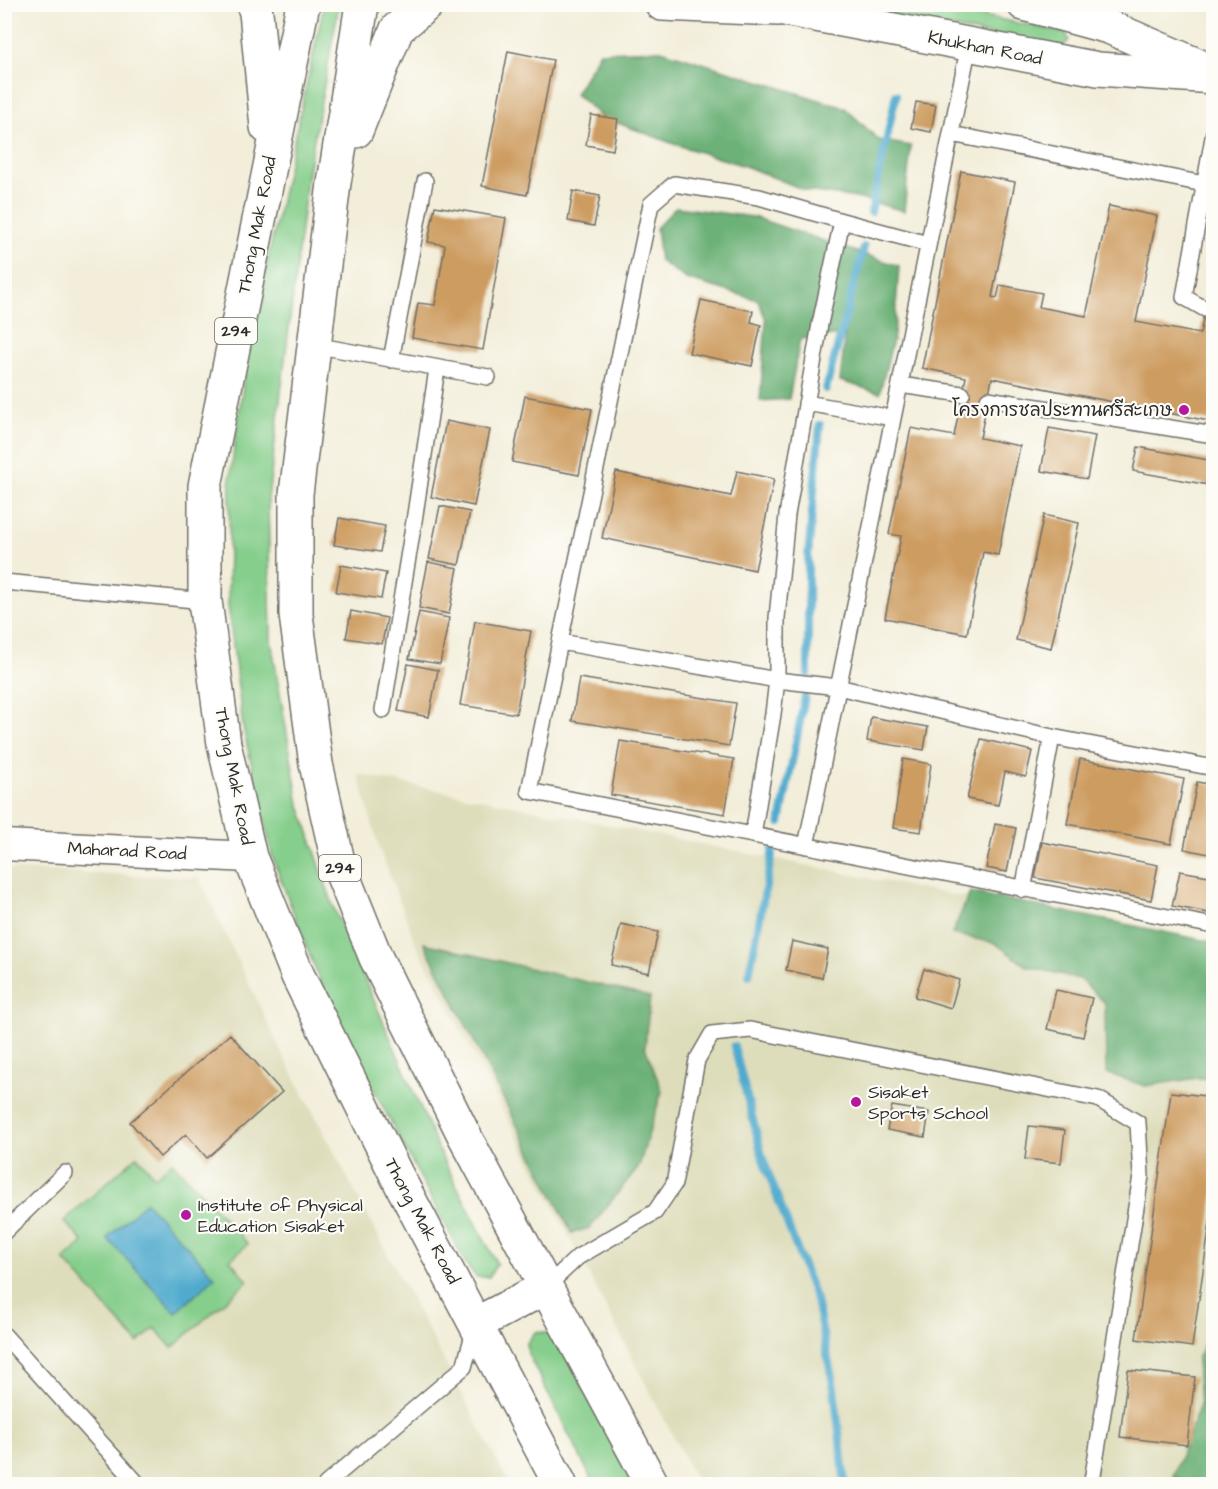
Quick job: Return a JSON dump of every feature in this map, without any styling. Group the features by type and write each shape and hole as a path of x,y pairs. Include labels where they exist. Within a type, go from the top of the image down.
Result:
{"main road":[{"path":"253,4 259,36 270,162"},
{"name":"Thong Mak Road","path":"303,4 205,486 205,601 224,744 250,857 297,976 397,1176 560,1485"},
{"name":"294","path":"362,4 334,183 296,494 296,615 316,765 339,866 376,958 464,1133 652,1485"},
{"path":"334,183 397,29 427,4"},
{"name":"Khukhan Road","path":"662,4 769,7 1098,69 1214,76"},
{"path":"1024,4 1110,27 1214,72"},
{"path":"476,1324 546,1287"}],"street":[{"name":"Maharad Road","path":"4,845 250,857"}],"lane":[{"path":"806,846 969,45"},
{"path":"1205,309 1184,297 1208,185 1214,132"},
{"path":"951,134 1208,185"},
{"path":"391,360 425,181"},
{"path":"928,244 759,197 674,184 651,204 529,791 1214,926"},
{"path":"753,835 777,680 777,618 787,515 820,324 842,221"},
{"path":"314,345 488,377"},
{"path":"383,710 436,369"},
{"path":"900,384 962,394"},
{"path":"988,399 1214,435"},
{"path":"806,403 893,418"},
{"path":"4,582 205,601"},
{"path":"560,642 777,680 838,687 1052,737 1214,768"},
{"path":"1023,890 1052,737"},
{"path":"546,1287 578,1257 655,1212 674,1184 697,1060 712,1034 750,1030 1098,1099 1138,1123 1141,1176 1092,1481 1094,1485"},
{"path":"4,1232 65,1173"},
{"path":"326,1485 464,1367 476,1324"},
{"path":"4,1335 138,1485"}],"shaded area":[{"name":"Sisaket Sports School","path":"358,774 1213,948 1213,1484 698,1484 416,944 380,850"},
{"name":"Institute of Physical Education Sisaket","path":"5,869 199,878 282,1053 509,1484 5,1484"}],"green space":[{"path":"324,5 339,5 308,171 268,499 271,640 298,799 333,906 441,1155 497,1264 489,1277 476,1277 466,1264 329,1005 273,859 243,727 228,605 230,478 248,350"},
{"path":"838,5 931,5 1066,33 1069,40 1061,49"},
{"path":"661,50 845,108 879,140 911,146 904,211 857,198 807,191 745,166 674,144 602,117 575,94 600,52"},
{"path":"676,207 753,217 899,266 894,335 880,393 840,381 845,335 800,339 789,399 760,401 766,320 758,300 686,279 660,261 656,228"},
{"path":"970,892 1213,942 1213,1079 1197,1078 1145,1086 1106,1073 1105,1003 1080,979 1026,966 995,943 952,934"},
{"path":"424,943 650,997 645,1047 662,1091 639,1166 590,1228 572,1233"},
{"path":"137,1156 155,1177 172,1162 248,1244 230,1260 248,1281 172,1348 155,1328 138,1343 64,1260 83,1242 64,1221"},
{"path":"1213,1326 1213,1481 1193,1483 1173,1476 1200,1405 1197,1359"},
{"path":"535,1332 548,1333 559,1342 634,1484 594,1484 528,1354 527,1343"}],"water":[{"path":"146,1202 215,1277 176,1313 107,1238"}],"building":[{"path":"508,51 553,60 527,195 482,186"},
{"path":"916,102 936,105 931,132 911,128"},
{"path":"591,115 618,119 613,150 586,145"},
{"name":"โครงการชลประทานศรีสะเกษ","path":"961,171 1015,182 992,297 997,298 1000,285 1042,293 1039,307 1086,316 1109,206 1157,216 1136,322 1200,334 1211,281 1214,282 1214,422 992,378 980,438 1020,446 998,555 983,552 967,634 885,618 901,536 889,534 911,428 954,436 966,377 922,368"},
{"path":"573,191 600,196 594,226 568,221"},
{"path":"435,206 506,218 483,350 412,338 418,303 435,305 445,245 428,242"},
{"path":"701,300 753,311 751,322 761,325 752,366 689,353"},
{"path":"525,396 592,409 579,475 512,462"},
{"path":"446,421 490,430 474,506 431,497"},
{"path":"1049,428 1095,436 1087,479 1041,471"},
{"path":"1138,447 1214,461 1214,486 1133,471"},
{"path":"737,471 774,479 755,570 602,538 616,472 731,496"},
{"path":"440,506 470,512 459,565 429,559"},
{"path":"1044,515 1079,523 1051,648 1016,640"},
{"path":"339,518 385,526 380,552 334,545"},
{"path":"428,562 458,568 449,614 419,608"},
{"path":"341,565 386,573 381,599 336,592"},
{"path":"351,611 387,618 382,644 346,638"},
{"path":"419,612 449,618 440,664 409,659"},
{"path":"475,621 531,631 516,714 460,705"},
{"path":"408,664 438,670 429,717 398,711"},
{"path":"579,678 736,703 729,746 572,721"},
{"path":"871,717 928,727 924,750 867,741"},
{"path":"981,739 1032,751 1026,777 1005,772 998,805 967,799"},
{"path":"620,741 734,759 725,814 611,795"},
{"path":"903,759 931,764 921,832 893,828"},
{"path":"1080,759 1184,779 1171,844 1067,824"},
{"path":"1197,782 1214,785 1214,855 1184,849"},
{"path":"995,824 1016,828 1007,872 986,868"},
{"path":"1042,842 1158,865 1151,900 1035,878"},
{"path":"1180,871 1214,877 1214,914 1172,906"},
{"path":"621,924 658,932 649,973 611,965"},
{"path":"792,941 828,949 822,978 786,970"},
{"path":"924,969 959,980 951,1008 915,997"},
{"path":"1056,990 1092,998 1083,1037 1047,1029"},
{"path":"230,1034 282,1092 207,1158 186,1134 160,1157 130,1122"},
{"path":"1171,1092 1214,1097 1214,1195 1192,1347 1136,1339"},
{"path":"892,1106 929,1112 925,1137 887,1130"},
{"path":"1029,1126 1065,1130 1061,1163 1025,1159"},
{"path":"1128,1370 1195,1377 1187,1445 1120,1437"}],"waterway":[{"path":"871,212 896,95"},
{"path":"826,389 864,247"},
{"path":"808,674 808,557 820,425"},
{"path":"780,823 805,696"},
{"path":"749,975 773,849"},
{"path":"734,1046 763,1159 816,1300 834,1388 845,1484"}],"place":[{"name":"โครงการชลประทานศรีสะเกษ","path":"1184,410"},
{"name":"Sisaket Sports School","path":"856,1102"},
{"name":"Institute of Physical Education Sisaket","path":"186,1215"}]}
